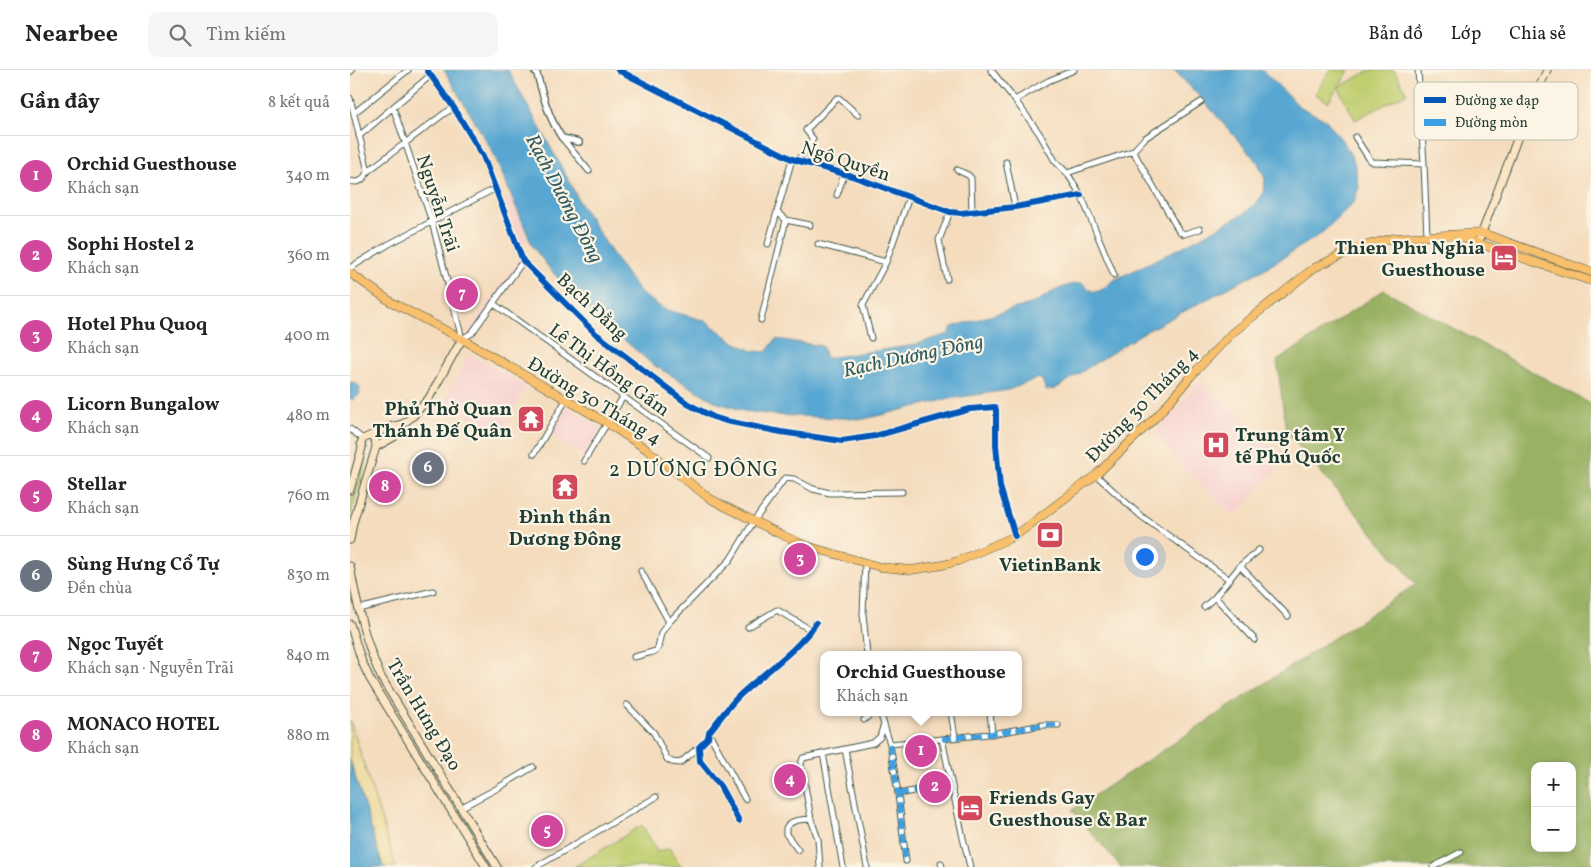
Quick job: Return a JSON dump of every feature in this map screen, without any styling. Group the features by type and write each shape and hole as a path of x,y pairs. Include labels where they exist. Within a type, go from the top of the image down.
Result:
{"main road":[{"path":"1542,82 1547,70"},
{"path":"1478,243 1517,140"},
{"name":"Đường 30 Tháng 4","path":"350,273 391,302 462,339 607,423 652,453 709,498 782,536 807,546 888,569 903,570 944,565 958,561 1015,536 1096,475 1158,415 1222,342 1314,268 1356,248 1393,238 1482,233 1591,272"},
{"name":"Đường 30 Tháng 4","path":"1455,236 1591,281"},
{"path":"1551,268 1554,259"},
{"path":"362,448 368,452 394,437 402,424 413,416 430,398 462,339"},
{"path":"350,490 362,448 361,443 389,427 402,424"},
{"path":"350,540 376,448 375,439 367,438"},
{"name":"Trần Hưng Đạo","path":"350,566 358,611 372,656 381,677 497,867"},
{"path":"350,616 358,611"},
{"name":"Trần Hưng Đạo","path":"350,624 362,662 370,679 486,867"},
{"path":"452,813 462,807"}],"street":[{"path":"354,113 408,70"},
{"path":"534,70 550,113 562,138 589,171"},
{"name":"Ngô Quyền","path":"618,70 792,159 844,174 950,212 972,212 1015,207 1081,195"},
{"path":"991,70 1039,133 1056,161 1067,173 1081,195 1114,275"},
{"path":"1015,100 1048,81 1074,70"},
{"path":"359,136 393,107 429,72"},
{"name":"Bạch Đằng","path":"429,72 454,108 483,156 523,261 596,334 688,404 713,417 726,421 781,432 842,441 875,436 970,409 995,407 1000,487 1015,536"},
{"path":"350,98 368,172"},
{"path":"798,160 813,139 806,130 837,98 847,104 858,115"},
{"path":"1067,173 1133,151 1145,138 1201,102"},
{"name":"Nguyễn Trãi","path":"393,107 432,222 462,339"},
{"path":"350,181 359,182 363,180 368,172 454,108"},
{"path":"1355,137 1373,162 1424,164"},
{"path":"562,138 579,142"},
{"path":"1422,140 1427,236"},
{"path":"1133,151 1179,231 1184,234 1200,229"},
{"path":"768,244 792,159"},
{"path":"1006,162 1015,207"},
{"path":"956,170 971,178 972,212"},
{"path":"837,195 844,174"},
{"path":"350,268 389,244 496,188"},
{"path":"871,338 863,305 886,262 909,197"},
{"path":"777,212 786,220 810,225"},
{"path":"947,279 939,240 950,212"},
{"path":"761,320 786,220"},
{"path":"818,244 886,262"},
{"path":"462,339 472,333 523,261"},
{"name":"Lê Thị Hồng Gấm","path":"494,304 709,458"},
{"path":"584,461 623,396"},
{"path":"534,454 566,400"},
{"path":"350,429 367,438"},
{"path":"1096,475 1141,516 1230,580"},
{"path":"634,658 656,651 661,633 669,622 730,560 754,521 785,478 794,479 813,488 830,493 902,492"},
{"path":"1204,607 1230,580 1240,566 1259,550"},
{"path":"865,563 862,614 867,651"},
{"path":"1240,566 1288,616"},
{"path":"641,571 669,622"},
{"path":"358,611 433,591"},
{"path":"1215,597 1255,640"},
{"path":"748,627 777,610 812,630"},
{"path":"627,705 654,733 667,759 680,763 708,738 709,732 740,694 781,661 812,630 816,623"},
{"path":"864,720 868,716"},
{"path":"881,716 890,744 906,861"},
{"path":"952,716 955,737"},
{"path":"990,716 992,734"},
{"path":"890,744 992,734 1025,727 1058,725"},
{"path":"820,867 818,839 811,819 801,764 803,758 873,743 880,737 883,727"},
{"path":"709,732 745,799"},
{"path":"942,739 970,867"},
{"path":"699,747 700,761 720,786 739,821"},
{"path":"846,749 867,867"},
{"path":"822,754 843,867"},
{"path":"462,807 496,790 533,767"},
{"path":"898,794 929,788"},
{"path":"536,867 656,797"},
{"path":"798,850 786,834 786,828 794,821 811,819"},
{"path":"1433,867 1460,852"}],"shaded area":[{"path":"511,198 527,242 521,244 505,200"},
{"path":"518,261 524,266 475,337 468,332"},
{"path":"469,355 527,386 500,434 444,402"},
{"name":"Trung tâm Y tế Phú Quốc","path":"1200,381 1280,455 1275,472 1234,516 1184,469 1155,434"},
{"path":"564,406 601,428 585,456 547,434"}],"green space":[{"path":"1330,70 1349,70 1339,87 1371,70 1394,70 1407,93 1355,120 1338,87 1328,102 1315,94"},
{"path":"1384,290 1591,404 1591,867 1121,867 1072,810 1416,584 1286,431 1277,361"},
{"path":"364,460 367,461 350,516 350,504"},
{"path":"642,825 658,852 669,848 682,867 574,867"}],"sand":[{"path":"350,720 396,867 383,867 350,760"}],"water":[{"name":"Rạch Dương Đông","path":"444,70 508,70 580,203 619,264 641,294 664,309 706,321 734,342 753,351 766,352 776,339 822,346 826,358 909,346 949,334 952,327 1037,302 1053,292 1070,285 1082,283 1092,291 1098,291 1114,280 1182,247 1243,214 1262,196 1264,190 1265,179 1258,163 1174,70 1262,70 1300,107 1326,120 1344,143 1354,161 1359,187 1354,202 1321,234 1268,267 1141,334 1055,389 1046,390 1042,380 1039,378 1008,390 948,399 864,419 775,415 744,411 716,402 652,364 578,300 533,247 493,152"},
{"path":"350,382 356,383 360,388 359,395 354,399 350,399"},
{"path":"350,760 383,867 350,867"}],"marked path":[{"path":"942,739 997,733 1043,725 1058,725"},
{"path":"890,744 906,861"},
{"path":"898,794 929,788"}],"cycle path":[{"path":"427,70 454,108 483,156 523,261 596,334 688,404 713,417 726,421 781,432 842,441 875,436 970,409 995,407 1000,487 1015,536"},
{"path":"618,70 792,159 852,176 950,212 961,213 1015,207 1081,195"},
{"path":"739,821 720,786 700,761 699,747 708,738 709,732 737,698 800,643 816,623"}],"place":[{"name":"Thien Phu Nghia Guesthouse","path":"1504,258"},
{"name":"Ngọc Tuyết","path":"462,294"},
{"name":"Phủ Thờ Quan Thánh Đế Quân","path":"531,419"},
{"name":"Trung tâm Y tế Phú Quốc","path":"1216,445"},
{"name":"Sùng Hưng Cổ Tự","path":"428,468"},
{"name":"MONACO HOTEL","path":"385,487"},
{"name":"Đình thần Dương Đông","path":"565,487"},
{"name":"VietinBank","path":"1050,535"},
{"name":"Hotel Phu Quoq","path":"800,559"},
{"name":"Orchid Guesthouse","path":"921,751"},
{"name":"Licorn Bungalow","path":"790,780"},
{"name":"Sophi Hostel 2","path":"935,787"},
{"name":"Friends Gay Guesthouse & Bar","path":"970,808"},
{"name":"Stellar","path":"547,831"}],"district":[{"name":"2 DƯƠNG ĐÔNG","path":"694,469"}]}
